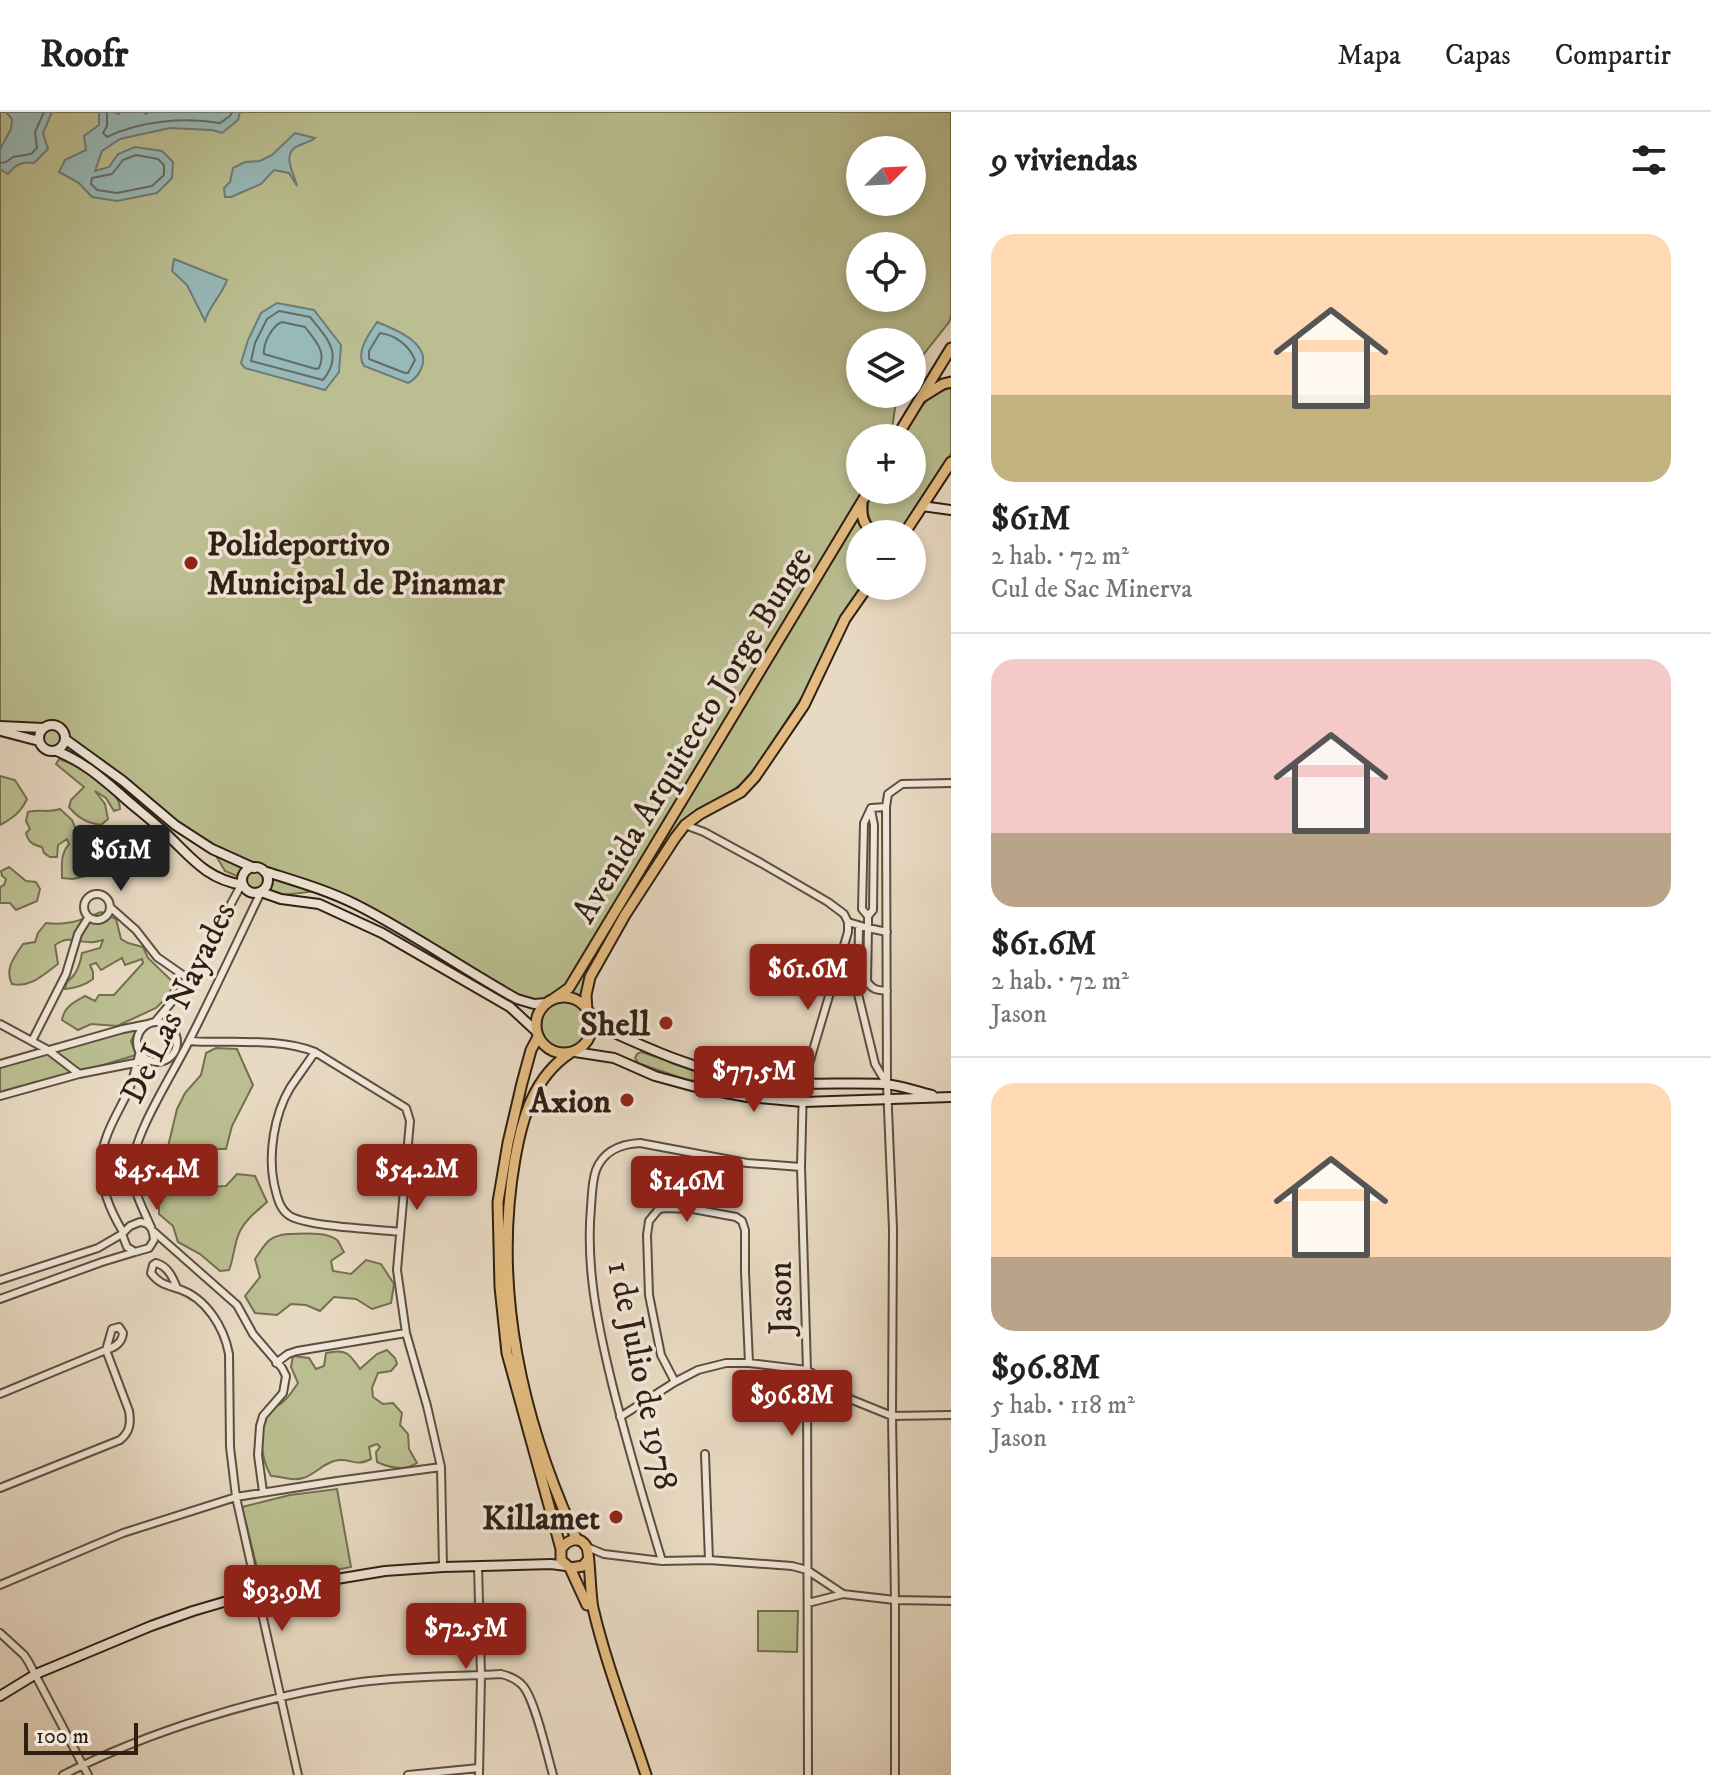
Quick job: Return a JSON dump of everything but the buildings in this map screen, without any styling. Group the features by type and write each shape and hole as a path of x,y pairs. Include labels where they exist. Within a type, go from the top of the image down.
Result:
{"main road":[{"path":"926,388 951,348"},
{"path":"926,395 951,382"},
{"path":"912,520 951,464"},
{"name":"Avenida Arquitecto Jorge Bunge","path":"550,1001 569,988 862,504"},
{"path":"922,506 951,510"},
{"name":"Avenida Arquitecto Jorge Bunge","path":"587,1011 586,995 590,977 625,915 675,838 685,825 741,792 755,777 804,705 845,619 858,600"},
{"path":"57,751 62,747 65,734 59,727 48,725 39,734 44,749 57,751 103,777 199,866 226,882 243,885 249,892 319,904 382,933 510,1007 551,1051 614,1058 655,1076 747,1097 803,1102 951,1097"},
{"path":"0,728 43,728"},
{"path":"0,728 39,741"},
{"path":"65,739 123,781 175,825 212,849 254,868 324,890 355,904 517,999 534,1004 568,998 576,1000 587,1011 592,1023 588,1040 544,1076 534,1092 524,1120 509,1192 506,1235 509,1290 515,1353 544,1462 577,1540 587,1547 590,1595 597,1624 646,1775"},
{"path":"243,885 244,874 254,868"},
{"path":"261,892 268,881 264,871"},
{"path":"550,1001 537,1015 537,1034 508,1143 498,1202 500,1287 507,1353 561,1550 561,1560 568,1567 597,1624"},
{"path":"592,1023 683,1063 749,1080 887,1085 941,1097"},
{"path":"624,1062 631,1042"},
{"path":"699,1088 704,1069"},
{"path":"530,1565 552,1558 567,1542 577,1540"},
{"path":"0,1696 36,1674 151,1626 258,1592 359,1575 443,1567 558,1564 575,1569 588,1560"}],"street":[{"path":"895,1775 893,1229 887,1100 886,807 888,794 902,784 951,783"},
{"path":"886,807 871,808 864,823 862,909 868,916 867,981 875,990 887,991"},
{"path":"685,825 704,832 828,902 844,914 848,922 887,932"},
{"name":"De Las Nayades","path":"152,1023 190,980 243,885"},
{"name":"De Las Nayades","path":"261,892 145,1126 132,1167 136,1190 152,1229 237,1305 253,1334 276,1363"},
{"path":"110,907 104,918 96,921 88,918 83,906 91,895 104,896 110,907 136,930 157,957 190,980"},
{"path":"32,1041 66,974 78,934 88,918"},
{"name":"Jason","path":"808,1775 807,1370 801,1167 803,1084 848,932 848,922"},
{"path":"859,926 858,994 875,1064 887,1085"},
{"path":"150,1060 140,1051 138,1036 152,1023"},
{"path":"0,1064 123,1029 163,1023 189,1041 290,1046 315,1052 406,1108 410,1121 397,1270 406,1333 441,1467 443,1567"},
{"path":"0,1024 48,1050 79,1074"},
{"path":"172,1029 176,1038 173,1053"},
{"path":"0,1096 138,1061 160,1061 189,1041"},
{"name":"De Las Nayades","path":"123,1233 103,1186 101,1158 104,1140 130,1087 140,1051"},
{"path":"315,1052 289,1090 275,1129 271,1170 280,1206 290,1216 305,1222 400,1232"},
{"name":"1 de Julio de 1978","path":"662,1561 620,1417 599,1325 589,1263 590,1221 597,1168 608,1154 624,1144 640,1143 747,1163 801,1167"},
{"path":"675,1382 661,1355 649,1295 649,1221 663,1208 707,1211 742,1221 745,1230 749,1363"},
{"path":"0,1280 98,1248 140,1222 152,1229 154,1240 145,1250 0,1299"},
{"path":"123,1233 127,1247 135,1252"},
{"path":"177,1288 154,1278 151,1273 153,1265 161,1264 177,1288 207,1308 218,1321 227,1343 230,1447 236,1497 298,1775"},
{"path":"263,1492 258,1455 260,1426 263,1416 283,1393 286,1381 282,1368 276,1363 297,1351 406,1333"},
{"path":"0,1394 106,1350 129,1411 129,1430 120,1440 0,1488"},
{"path":"620,1417 675,1382 714,1365 749,1363 807,1370 850,1399 892,1416 951,1415"},
{"path":"705,1454 709,1560"},
{"path":"0,1585 123,1533 236,1497 441,1467"},
{"path":"587,1547 604,1554 662,1561 709,1560 792,1566 807,1570 843,1594"},
{"path":"408,1775 479,1771 481,1675 478,1566"},
{"path":"808,1603 843,1594 895,1600 951,1601"},
{"path":"0,1633 24,1655 36,1674 88,1775"},
{"path":"63,1775 165,1732 281,1698 355,1683 501,1674 522,1685 530,1698 553,1775"}],"green space":[{"path":"0,112 951,112 949,322 926,351 926,328 846,328 846,408 895,408 893,424 846,424 846,504 859,504 846,520 846,525 569,988 534,1004 324,890 284,895 265,889 249,892 237,876 225,871 212,849 97,761 61,748 48,750 39,741 0,728"},
{"path":"951,388 951,453 926,495 926,424 910,424 921,408 926,408 927,400"},
{"path":"868,504 920,504 908,520 870,520"},
{"path":"846,538 846,600 852,600 839,619 810,685 741,784 680,824 587,973 584,1002 567,994"},
{"path":"59,759 106,784 118,800 120,809 114,811 106,798 95,791 105,804 108,819 101,825 76,814 69,807 71,800 84,787 56,764"},
{"path":"0,776 15,780 27,799 16,814 0,825"},
{"path":"60,809 72,820 77,832 120,828 136,837 148,855 131,866 105,868 98,859 86,876 62,878 63,856 69,844 67,839 58,845 57,857 50,857 42,847 30,841 26,833 30,829 26,821 28,812"},
{"path":"9,867 26,881 36,882 40,889 37,901 16,910 10,903 0,903 0,887 6,879 1,871"},
{"path":"101,912 116,919 121,939 143,947 148,958 172,981 170,994 156,1008 117,1026 91,1024 78,1030 62,1020 67,1008 85,996 95,1001 99,995 114,995 143,963 142,959 125,965 122,958 101,970 96,963 90,965 93,979 65,989 77,970 82,953 100,948 103,940 68,940 55,945 58,964 37,979 25,984 12,984 9,973 23,944 35,942 46,923 68,923"},
{"path":"564,1002 573,1003 580,1009 586,1016 586,1034 580,1041 573,1047 564,1048 555,1047 548,1041 542,1034 541,1025 542,1016 548,1009 555,1003"},
{"path":"137,1029 131,1041 136,1055 0,1096 0,1064"},
{"path":"216,1048 237,1049 253,1085 232,1126 226,1149 206,1149 199,1167 208,1187 226,1186 237,1174 255,1176 267,1202 240,1231 229,1270 220,1271 200,1254 178,1242 173,1226 159,1214 159,1199 175,1189 188,1193 185,1183 171,1172 166,1155 177,1109 185,1093 201,1075 206,1053"},
{"path":"641,1052 694,1069 698,1073 695,1080 638,1063 635,1058"},
{"path":"712,1076 793,1087 797,1093 792,1098 710,1086 708,1081"},
{"path":"288,1234 320,1234 337,1240 344,1252 331,1261 333,1271 351,1274 366,1260 381,1264 394,1284 391,1303 372,1309 356,1299 334,1297 320,1311 306,1305 291,1304 277,1315 255,1313 245,1296 260,1277 255,1259 268,1241"},
{"path":"387,1350 397,1364 391,1371 378,1373 372,1388 373,1397 383,1404 393,1403 402,1413 400,1425 408,1434 409,1449 417,1463 397,1468 377,1462 376,1452 380,1447 377,1444 369,1447 371,1459 366,1461 334,1461 299,1479 271,1476 263,1453 263,1427 270,1412 286,1399 298,1383 291,1367 293,1356 309,1358 316,1369 324,1366 326,1353 343,1352 360,1369 377,1354"},
{"path":"337,1489 351,1567 261,1584 242,1507 290,1495"},
{"path":"758,1611 798,1611 797,1652 758,1651"}],"water":[{"path":"6,112 52,112 43,133 48,149 34,163 19,164 8,174 0,169 0,149 11,129 12,119"},
{"path":"99,112 240,112 238,120 222,133 170,128 120,139 102,151 95,171 109,167 118,154 135,147 162,151 173,162 172,178 157,193 117,201 92,197 79,183 59,172 65,160 86,150 84,136 99,125"},
{"path":"295,133 315,138 296,147 290,155 297,186 289,173 274,170 261,184 225,197 224,188 230,182 233,168 272,155"},
{"path":"174,259 227,280 205,321 187,285 172,271"},
{"path":"277,303 314,310 341,345 339,372 325,390 245,368 241,363 261,313"},
{"path":"377,322 410,339 422,352 421,369 416,378 408,383 364,366 362,349"}],"place":[{"name":"Polideportivo Municipal de Pinamar","path":"191,563"},
{"name":"Shell","path":"666,1023"},
{"name":"Axion","path":"627,1100"},
{"name":"Killamet","path":"616,1517"}]}
